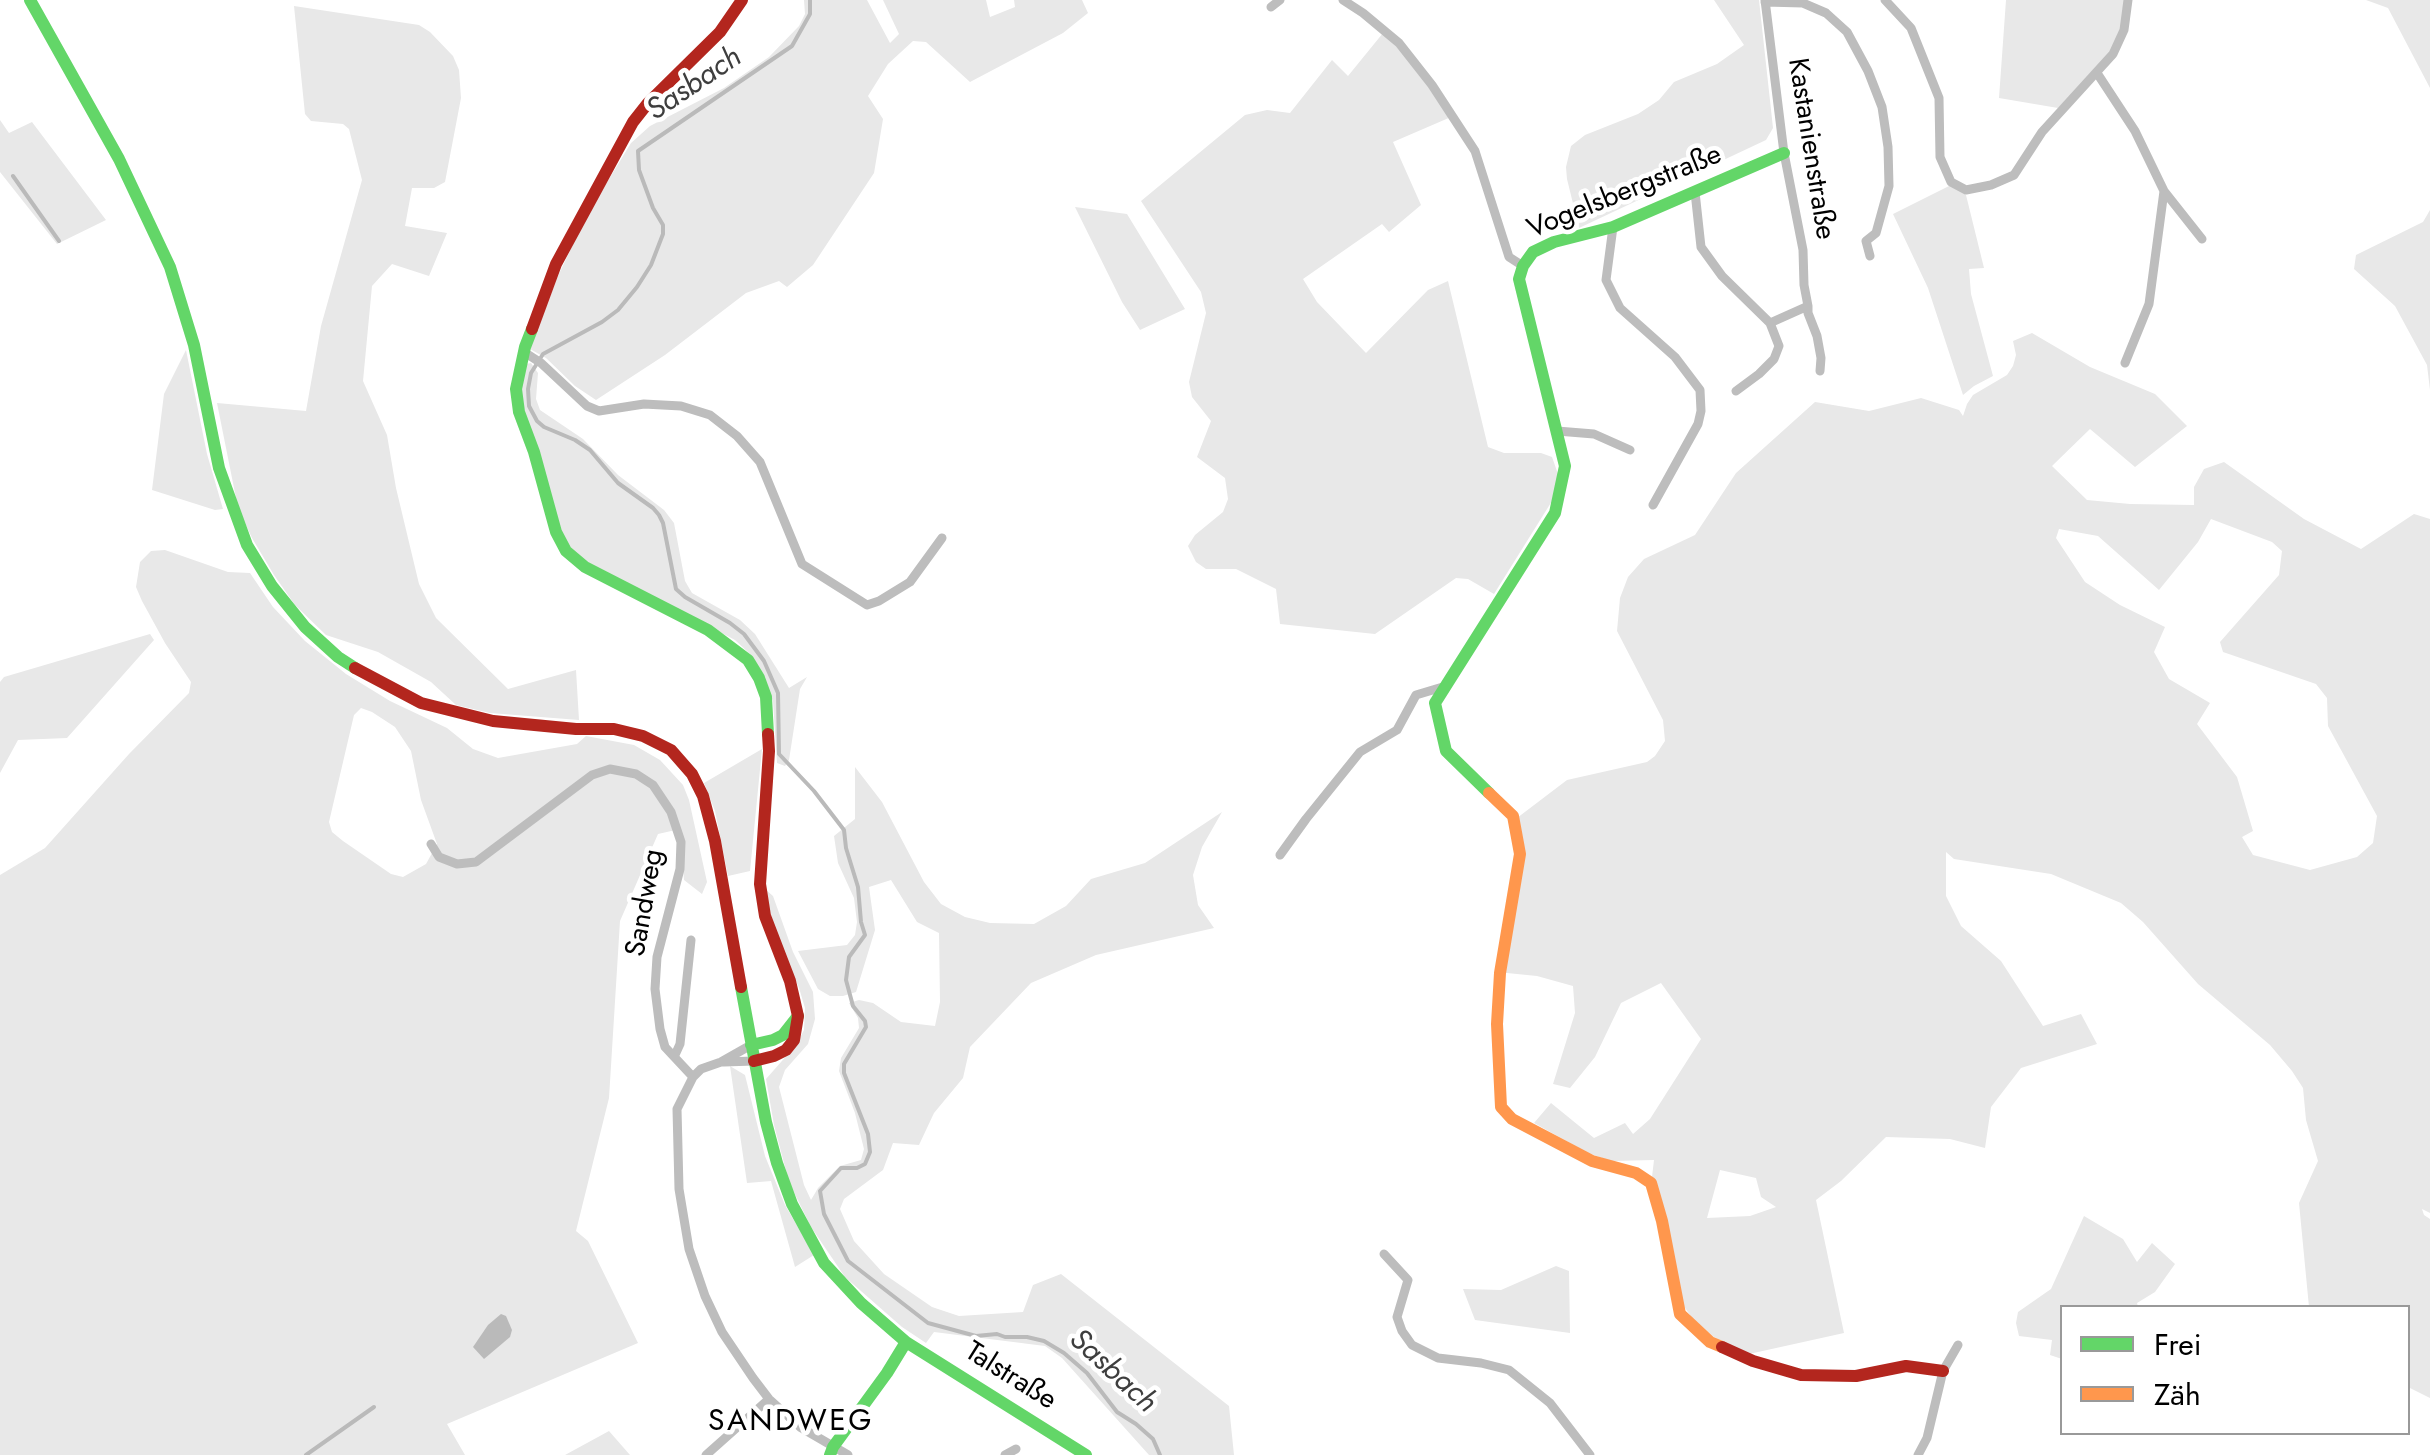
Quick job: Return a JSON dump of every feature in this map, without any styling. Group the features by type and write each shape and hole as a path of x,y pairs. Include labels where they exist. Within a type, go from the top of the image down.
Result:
{"main road":[{"name":"Talstraße","path":"30,0 119,159 137,206 170,267 190,331 219,468 247,546 272,586 305,627 338,656 370,678 421,703 493,721 614,728 643,736 670,750 692,774 703,796 715,841 766,1122 792,1204 824,1263 861,1303 906,1342 1086,1455"},
{"path":"742,0 720,32 633,122 556,264 532,357 517,377 516,399 556,532 566,552 585,567 719,638 748,660 766,697 769,752 760,884 765,916 790,981 798,1016 794,1040 786,1050 754,1061"},
{"name":"Vogelsbergstraße","path":"1446,686 1555,513 1565,466 1522,296 1522,266 1533,252 1554,242 1613,226 1784,153"},
{"path":"1446,686 1435,703 1446,751 1512,816 1518,834 1520,854 1500,972 1500,1107 1512,1119 1592,1162 1636,1173 1651,1184 1680,1314 1710,1342 1753,1361 1802,1375 1856,1376 1906,1366 1943,1371"},
{"path":"751,1046 783,1035 798,1016"},
{"path":"832,1451 906,1342"}],"street":[{"path":"1342,0 1399,43 1432,85 1475,152 1509,257 1522,266"},
{"path":"1885,0 1911,28 1940,98 1940,157 1952,182 1966,190 2014,175 2042,132 2113,54 2124,30 2128,0"},
{"path":"1765,1 1803,3 1826,13 1847,32 1868,71 1882,107 1889,186 1876,233 1866,241 1870,256"},
{"name":"Kastanienstraße","path":"1765,1 1784,153 1820,371"},
{"path":"2098,73 2135,130 2164,191 2202,239"},
{"path":"2125,363 2149,304 2164,191"},
{"path":"1695,192 1701,247 1722,276 1770,322 1778,346 1774,358 1760,374 1736,392"},
{"path":"1613,226 1606,280 1620,308 1675,357 1700,390 1698,424 1652,505"},
{"path":"1770,322 1808,306"},
{"path":"532,357 586,406 600,410 644,404 681,406 710,416 738,436 760,462 802,564 867,605 910,582 942,538"},
{"path":"1556,431 1594,434 1630,450"},
{"path":"1280,855 1360,752 1397,730 1416,695 1446,686"},
{"name":"Sandweg","path":"431,844 439,857 457,864 476,862 592,774 610,769 636,774 653,786 664,798 681,842 680,869 657,957 655,989 660,1030 666,1047 694,1077"},
{"name":"Sandweg","path":"675,1055 680,1044 691,940"},
{"path":"751,1046 700,1069 678,1110 680,1189 690,1250 722,1332 769,1399 832,1451 848,1455"},
{"path":"722,1062 754,1061"},
{"path":"1384,1254 1408,1280 1397,1317 1412,1345 1438,1358 1508,1370 1550,1403 1590,1455"},
{"path":"1918,1455 1943,1371 1958,1345"},
{"path":"706,1455 769,1399"},
{"path":"1004,1455 1016,1449"}],"shaded area":[{"path":"804,0 867,0 890,43 899,34 883,0 986,0 990,17 1015,7 1014,0 1082,0 1088,13 1063,33 970,82 926,42 913,41 888,64 868,96 883,119 874,173 813,265 787,287 779,281 746,293 665,355 596,400 530,349 587,215 631,143 650,126 724,88 769,57 799,26 805,14"},
{"path":"1714,0 1759,0 1773,128 1766,140 1579,228 1567,179 1571,146 1585,135 1638,114 1659,100 1674,82 1717,64 1744,45"},
{"path":"2006,0 2125,0 2111,52 2058,108 1999,98"},
{"path":"2366,0 2430,0 2430,88 2388,8"},
{"path":"294,6 419,25 453,56 459,70 461,98 445,182 434,188 412,188 405,226 447,233 429,276 392,264 372,286 363,381 387,435 419,584 436,618 508,689 576,670 579,720 490,713 456,705 431,682 378,652 326,635 295,605 274,575 238,508 217,403 306,411 321,326 362,180 349,129 343,124 311,121 305,114"},
{"path":"1383,33 1405,55 1451,117 1393,142 1421,205 1389,232 1382,224 1303,279 1317,302 1366,353 1428,290 1448,281 1488,447 1504,453 1541,453 1552,457 1558,474 1552,501 1494,594 1468,579 1456,578 1375,634 1280,624 1276,589 1236,569 1206,569 1196,562 1188,546 1195,535 1223,512 1228,499 1225,478 1197,457 1211,421 1192,397 1189,382 1206,313 1201,292 1141,201 1245,115 1267,110 1290,113 1332,60 1348,76"},
{"path":"0,120 9,133 32,122 106,220 57,244 0,172"},
{"path":"1951,185 1966,195 1984,268 1969,269 1971,294 1993,376 1963,395 1928,288 1893,214"},
{"path":"1075,207 1127,214 1185,309 1140,330"},
{"path":"2430,210 2430,390 2427,365 2395,306 2354,269 2356,255 2423,222"},
{"path":"2032,333 2090,367 2155,394 2187,426 2135,467 2090,429 2052,466 2087,500 2194,505 2194,487 2204,469 2224,462 2304,519 2361,549 2414,514 2430,519 2430,1213 2422,1209 2430,1219 2430,1398 2410,1388 2410,1305 2309,1305 2299,1203 2318,1161 2306,1120 2303,1088 2292,1071 2270,1045 2198,984 2121,903 2051,874 1954,859 1946,852 1946,896 1961,926 2001,961 2043,1026 2081,1014 2097,1044 2021,1068 1991,1107 1985,1148 1950,1139 1886,1137 1816,1200 1844,1333 1749,1354 1714,1337 1681,1302 1652,1177 1654,1160 1611,1161 1588,1153 1534,1123 1551,1103 1594,1138 1625,1123 1633,1134 1650,1119 1701,1039 1661,983 1621,1003 1595,1057 1570,1088 1553,1084 1575,1013 1573,986 1537,976 1497,972 1524,849 1517,818 1567,780 1647,762 1665,741 1663,720 1617,631 1620,598 1628,577 1644,559 1695,535 1736,473 1815,402 1869,411 1921,398 1959,410 1963,416 1973,395 2007,375 2016,355 2013,341","holes":["2211,519 2272,542 2282,551 2279,575 2220,642 2223,652 2316,684 2327,698 2328,726 2377,816 2373,843 2357,857 2310,870 2253,855 2242,837 2253,831 2237,777 2197,724 2210,703 2169,679 2154,652 2165,627 2085,582 2056,538 2059,529 2098,536 2159,590 2198,542","1720,1170 1756,1178 1761,1197 1776,1207 1750,1216 1707,1218"]},
{"path":"186,350 207,454 223,509 215,510 152,490 164,394"},
{"path":"531,363 538,373 536,399 540,410 583,439 674,523 685,581 692,593 740,620 755,634 789,688 807,677 800,689 785,766 777,763 773,701 751,655 735,640 573,553 560,532 522,402 521,382 526,364"},
{"path":"165,550 228,572 250,573 273,607 305,641 346,674 390,701 447,728 473,749 498,758 577,744 586,736 634,745 660,760 683,785 689,800 707,882 702,894 684,880 680,829 658,834 620,921 609,1098 576,1231 588,1241 638,1343 447,1424 465,1455 0,1455 0,875 45,848 189,693 191,682 136,587 140,562 151,551","holes":["361,708 395,727 411,751 421,800 437,844 426,864 403,877 391,874 343,841 332,832 329,822 354,715"]},
{"path":"150,634 154,640 67,738 18,740 0,773 0,682 4,677"},
{"path":"762,749 750,871 728,876 715,811 704,783"},
{"path":"855,767 882,802 924,882 941,904 965,917 990,923 1034,924 1066,906 1091,879 1145,863 1222,812 1202,847 1193,875 1198,905 1214,928 1096,955 1031,983 970,1047 963,1078 934,1113 919,1145 893,1143 883,1170 844,1199 840,1209 854,1241 884,1274 932,1307 959,1316 1023,1312 1033,1285 1061,1274 1229,1406 1234,1455 1149,1455 1062,1358 1045,1346 934,1332 926,1343 845,1277 811,1227 789,1182 766,1079 796,1045 804,1030 805,1008 776,936 765,889 773,896 793,952 813,992 815,1019 808,1044 785,1070 779,1087 811,1200 840,1166 861,1160 864,1149 839,1071 841,1058 859,1028 849,1003 873,1003 901,1022 935,1026 940,1002 939,933 917,922 891,880 869,887 875,930 856,992 830,996 818,989 798,951 847,945 855,935 854,898 838,863 834,836 855,819"},
{"path":"730,1066 745,1075 765,1156 785,1205 814,1255 795,1267 771,1181 747,1183"},
{"path":"2084,1216 2123,1239 2137,1262 2152,1243 2175,1264 2155,1292 2138,1305 2060,1305 2060,1358 2050,1355 2052,1340 2019,1336 2016,1323 2018,1312 2051,1289"},
{"path":"1556,1266 1569,1271 1570,1333 1475,1320 1463,1289 1501,1290"},
{"path":"501,1314 512,1330 510,1337 484,1359 473,1347"},
{"path":"609,1431 630,1455 565,1455"}],"waterway":[{"name":"Sasbach","path":"810,0 810,14 792,46 638,151 639,170 663,225 651,265 618,310 543,354 531,373 529,406 544,427 590,450 618,483 659,515 676,589 744,634 764,661 778,693 779,754 844,830 865,935 849,957 846,980 853,1006 866,1027 844,1064 844,1073 868,1134 870,1152 865,1164 841,1168 820,1191 824,1214 848,1261 928,1323 976,1336 1027,1337 1044,1341 1064,1353 1087,1373 1117,1412 1153,1439 1160,1455"},
{"path":"13,176 59,241"},
{"path":"306,1455 374,1407"}],"traffic: fast":[{"path":"30,0 119,159 170,267 194,345 219,468 247,545 272,586 305,627 355,668"},
{"path":"1489,793 1446,751 1435,703 1555,513 1565,466 1519,279 1523,266 1533,252 1554,242 1613,227 1784,153"},
{"path":"532,329 516,389 519,412 556,532 566,551 585,567 708,630 748,660 766,697 768,734"},
{"path":"741,987 777,1163 792,1204 824,1263 861,1303 906,1342 1086,1455"},
{"path":"751,1045 783,1035 798,1016"},
{"path":"830,1455 906,1342"}],"traffic: slow":[{"path":"1489,793 1513,816 1520,854 1500,973 1497,1024 1501,1107 1512,1119 1592,1161 1636,1173 1651,1183 1680,1314 1710,1342 1722,1347"}],"traffic: jam":[{"path":"532,329 556,264 633,122 720,32 742,0"},
{"path":"355,668 421,703 493,721 614,729 643,736 671,750 692,774 703,796 741,987"},
{"path":"754,1061 786,1050 794,1040 798,1016 790,981 765,916 760,884 768,734"},
{"path":"1722,1347 1801,1375 1856,1376 1906,1366 1943,1371"}],"district":[{"name":"SANDWEG","path":"791,1423"}]}
